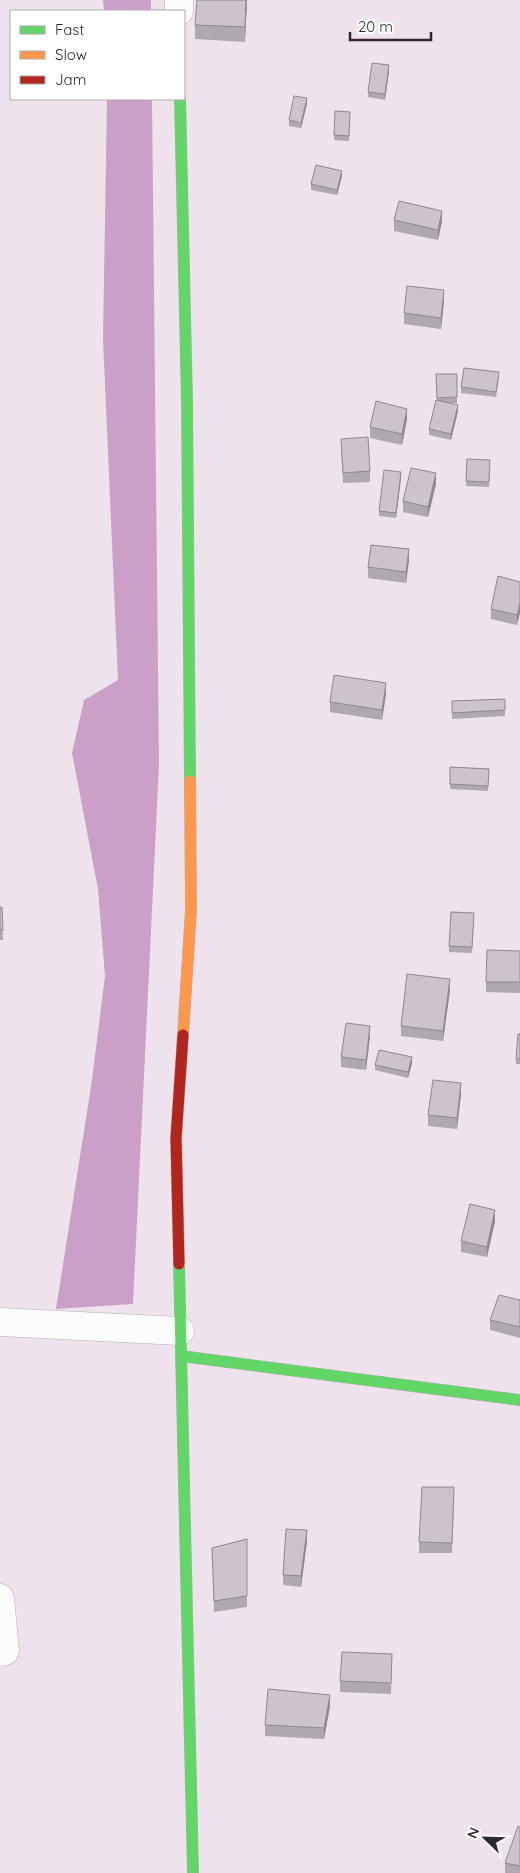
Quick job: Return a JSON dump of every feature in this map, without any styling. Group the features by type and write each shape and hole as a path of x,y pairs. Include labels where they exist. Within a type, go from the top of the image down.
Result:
{"street":[{"path":"180,100 187,401 191,901 176,1138 192,1873"},
{"path":"0,1322 181,1343 520,1400"},
{"path":"0,1598 5,1651 0,1652"}],"shaded area":[{"path":"103,0 151,0 151,10 104,10"},
{"path":"107,100 152,100 159,765 133,1304 56,1309 92,1080 105,976 98,889 72,753 84,700 118,680 103,339"}],"building":[{"path":"197,0 246,0 245,27 195,25"},
{"path":"372,63 389,65 385,94 368,92"},
{"path":"294,96 307,98 301,123 289,120"},
{"path":"335,111 350,112 349,136 334,135"},
{"path":"316,165 342,171 337,190 311,184"},
{"path":"399,201 442,211 438,230 394,220"},
{"path":"407,286 444,290 441,318 404,313"},
{"path":"464,368 499,372 496,392 461,387"},
{"path":"436,374 457,374 457,397 437,398"},
{"path":"436,400 458,405 451,434 429,429"},
{"path":"376,401 407,409 402,434 370,427"},
{"path":"368,437 370,471 343,473 341,439"},
{"path":"467,459 490,460 489,482 466,481"},
{"path":"411,468 436,473 428,507 403,501"},
{"path":"384,470 401,472 396,513 379,511"},
{"path":"371,545 409,549 406,572 368,567"},
{"path":"498,576 520,582 520,603 517,615 491,609"},
{"path":"334,675 386,683 382,710 330,702"},
{"path":"505,699 505,710 452,713 452,701"},
{"path":"450,767 489,769 488,786 450,784"},
{"path":"0,907 2,907 3,930 0,930"},
{"path":"451,912 474,913 472,947 449,946"},
{"path":"487,950 520,951 520,982 486,982"},
{"path":"407,974 450,979 443,1031 401,1026"},
{"path":"346,1023 370,1026 366,1060 341,1057"},
{"path":"518,1034 520,1034 520,1059 516,1059"},
{"path":"379,1050 412,1057 408,1072 375,1065"},
{"path":"433,1080 461,1083 457,1118 428,1115"},
{"path":"470,1204 495,1210 487,1247 461,1241"},
{"path":"499,1295 520,1300 520,1327 490,1320"},
{"path":"422,1487 454,1487 452,1543 419,1542"},
{"path":"286,1529 307,1530 301,1576 283,1575"},
{"path":"247,1539 247,1596 214,1601 212,1548"},
{"path":"342,1652 392,1654 391,1683 340,1681"},
{"path":"268,1689 330,1695 324,1728 265,1725"},
{"path":"518,1826 520,1827 520,1866 505,1863"}],"traffic: fast":[{"path":"180,100 187,401 190,781"},
{"path":"179,1264 193,1873"},
{"path":"181,1356 520,1400"}],"traffic: slow":[{"path":"183,1035 191,910 190,781"}],"traffic: jam":[{"path":"179,1264 176,1138 183,1035"}]}
